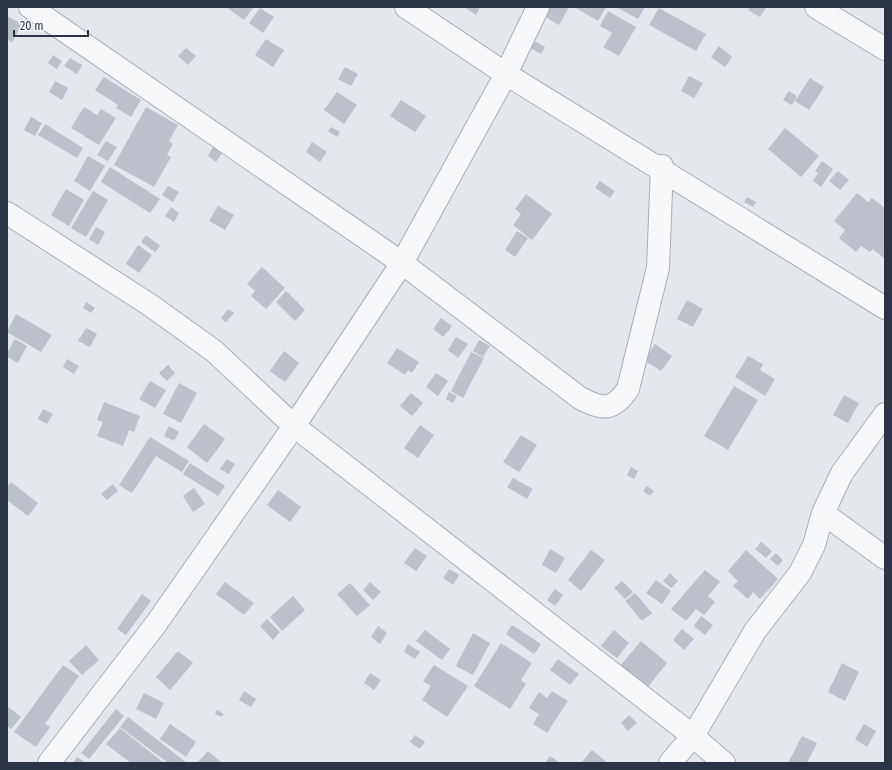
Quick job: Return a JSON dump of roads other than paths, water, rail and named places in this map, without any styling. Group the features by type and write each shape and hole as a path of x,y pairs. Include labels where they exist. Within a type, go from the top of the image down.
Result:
{"street":[{"path":"30,7 402,263 580,398 593,405 609,407 620,401 628,389 650,306 658,268 662,166"},
{"path":"406,7 506,74 885,308"},
{"path":"49,763 156,624 294,426 402,263 506,74 538,7"},
{"path":"816,7 885,49"},
{"path":"7,213 150,306 214,352 294,426 693,736 724,763"},
{"path":"670,763 693,736 755,631 800,573 814,545 822,513 842,473 885,414"},
{"path":"822,513 885,558"}]}
